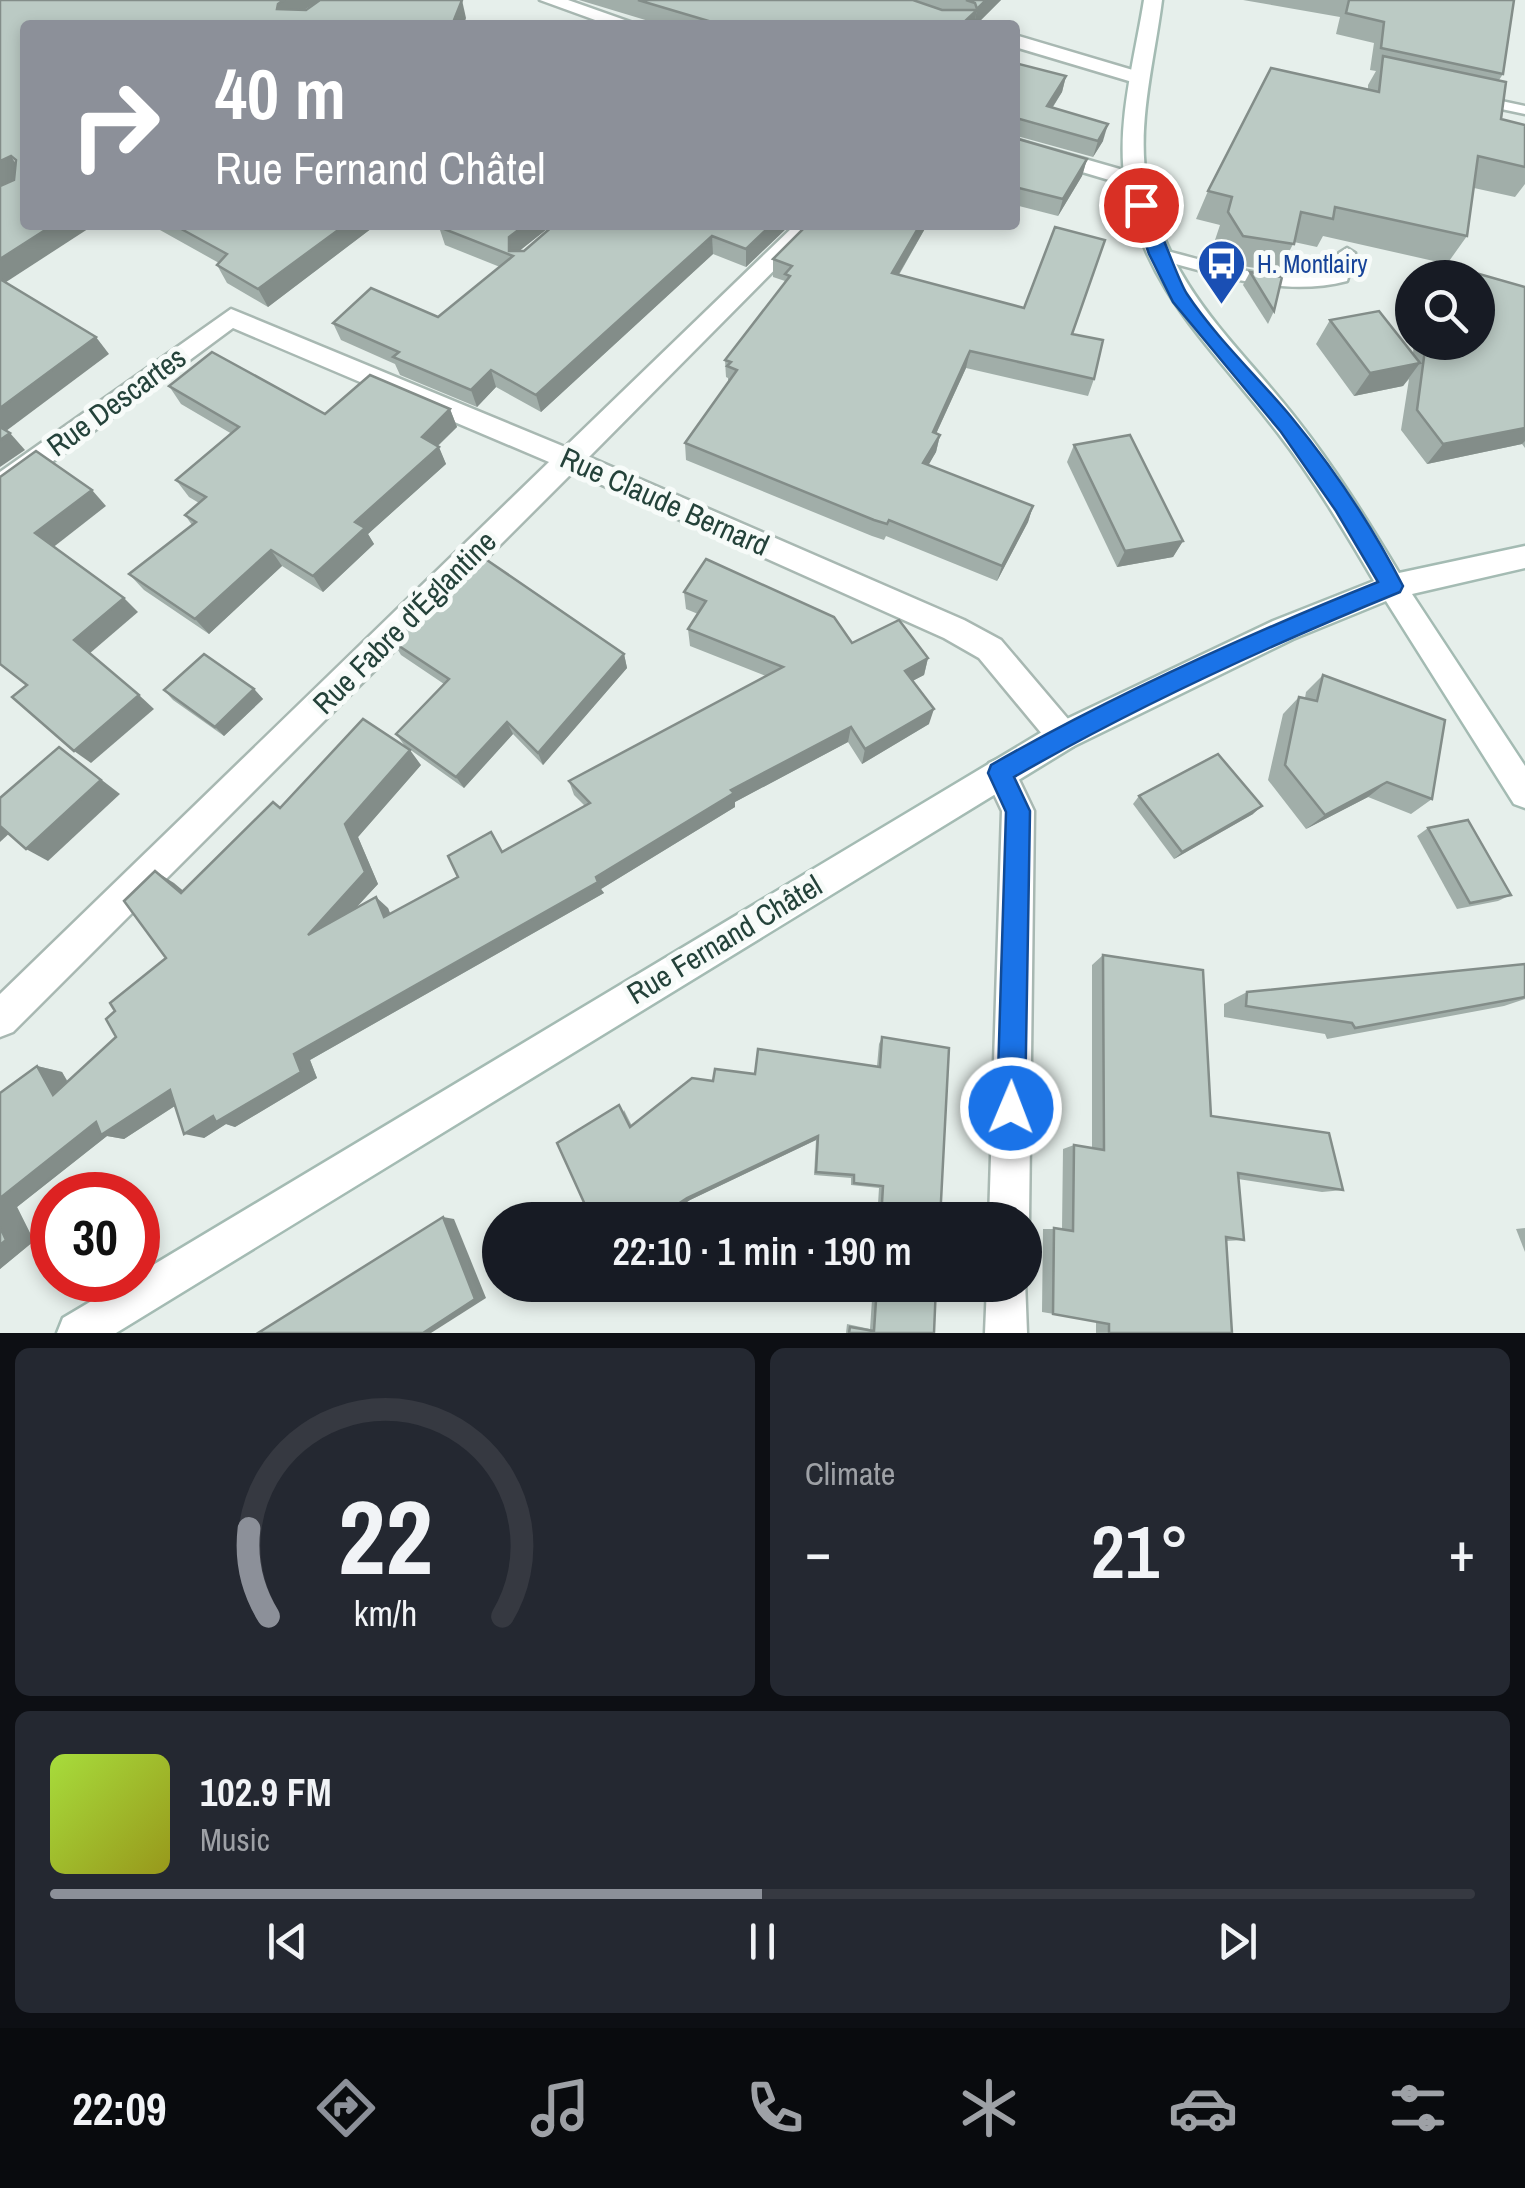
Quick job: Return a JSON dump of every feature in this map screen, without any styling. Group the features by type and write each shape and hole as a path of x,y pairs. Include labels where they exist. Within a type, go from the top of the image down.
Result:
{"street":[{"path":"549,0 613,20"},
{"path":"1152,0 1139,78 1136,181 1158,254 1180,297 1288,427 1344,506 1525,793"},
{"path":"1020,42 1139,78"},
{"path":"1020,146 1136,181"},
{"name":"Rue Fabre d'Églantine","path":"0,1019 803,230"},
{"name":"Rue Claude Bernard","path":"231,317 569,459 978,642 1015,676 1064,736"},
{"name":"Rue Descartes","path":"0,486 231,317"},
{"name":"Rue Fernand Châtel","path":"78,1333 1064,736 1283,630 1392,586 1525,557"},
{"path":"1000,773 1018,811 1008,1202"},
{"path":"1006,1333 1007,1302"}],"lane":[{"path":"1454,95 1525,110"},
{"path":"1158,254 1291,282 1324,282 1341,277 1347,253"}],"building":[{"path":"0,0 284,0 277,9 306,10 320,0 462,0 454,20 20,20 20,230 45,230 0,259 0,186 14,180 16,160 11,156 0,161"},
{"path":"638,0 913,0 942,10 977,10 966,20 705,20"},
{"path":"966,0 986,0 977,9 975,3"},
{"path":"1349,0 1514,0 1503,74 1381,48 1384,22 1346,13"},
{"path":"1383,56 1506,82 1501,119 1525,125 1525,167 1478,156 1467,236 1335,207 1333,219 1301,212 1294,244 1243,236 1228,212 1232,197 1208,191 1271,68 1379,92"},
{"path":"1020,64 1066,76 1047,106 1108,124 1098,141 1020,119"},
{"path":"1020,140 1087,159 1063,199 1020,188"},
{"path":"1055,227 1105,240 1072,334 1103,340 1094,379 970,351 933,432 940,435 923,463 1033,506 1002,566 889,520 887,524 874,520 685,443 737,370 727,366 731,362 725,360 790,276 785,274 792,266 773,259 802,230 917,230 892,273 1024,308"},
{"path":"183,230 338,230 258,289 217,265 227,254"},
{"path":"447,230 518,230 509,237 509,251 524,251 548,230 766,230 746,249 712,236 536,395 491,370 471,390 393,357 399,352 333,323 371,288 438,317 513,256"},
{"path":"1250,272 1282,277 1274,311"},
{"path":"1495,278 1525,287 1525,428 1443,444 1417,410 1424,360 1495,360"},
{"path":"0,279 96,337 0,408"},
{"path":"1379,311 1395,331 1395,360 1420,363 1370,373 1330,320"},
{"path":"212,352 325,414 370,375 450,409 422,437 439,447 355,522 365,528 313,576 271,550 195,619 129,574 196,522 185,515 206,497 176,480 239,427 169,386"},
{"path":"0,427 10,433 0,440"},
{"path":"1130,435 1183,541 1125,551 1074,445"},
{"path":"36,451 92,490 35,533 124,598 74,640 139,695 74,751 12,697 27,685 0,664 0,477"},
{"path":"481,556 624,654 538,753 507,722 456,777 396,734 449,679 393,642"},
{"path":"706,559 834,617 852,643 899,620 928,658 905,671 934,709 865,749 851,727 731,790 734,793 596,877 598,882 294,1054 301,1072 216,1122 213,1116 184,1134 170,1090 101,1135 96,1122 0,1198 0,1093 37,1066 53,1095 116,1037 106,1019 115,1011 110,1003 166,958 124,901 155,871 181,893 273,802 280,808 363,719 410,750 345,824 365,872 308,935 376,897 384,917 458,877 448,856 491,832 502,852 590,803 569,781 783,667 688,629 706,601 684,592"},
{"path":"204,654 254,689 215,727 164,690"},
{"path":"1323,675 1445,720 1432,799 1387,782 1325,815 1285,765 1299,697 1317,701"},
{"path":"59,747 101,780 26,849 0,826 0,798"},
{"path":"1218,754 1262,806 1182,852 1139,796"},
{"path":"1468,820 1511,895 1470,903 1428,828"},
{"path":"1103,955 1203,970 1211,1116 1329,1133 1343,1190 1238,1173 1244,1240 1226,1237 1232,1333 1109,1333 1109,1324 1053,1314 1054,1228 1073,1231 1074,1145 1104,1150"},
{"path":"1525,964 1525,997 1355,1028 1352,1023 1246,1006 1247,992"},
{"path":"882,1037 949,1048 941,1202 882,1202 883,1186 854,1183 854,1175 816,1172 818,1136 681,1202 584,1202 557,1143 619,1105 630,1127 692,1078 713,1081 715,1069 755,1074 758,1049 880,1067"},
{"path":"443,1217 475,1299 423,1333 258,1333"},
{"path":"876,1302 935,1302 934,1333 849,1333 850,1327 874,1331"}],"place":[{"name":"H. Montlairy","path":"1222,306"}],"route":[{"path":"1011,1108 1018,811 1000,773 1064,736 1283,630 1392,586 1344,506 1288,427 1180,297 1158,254 1141,205"}]}
